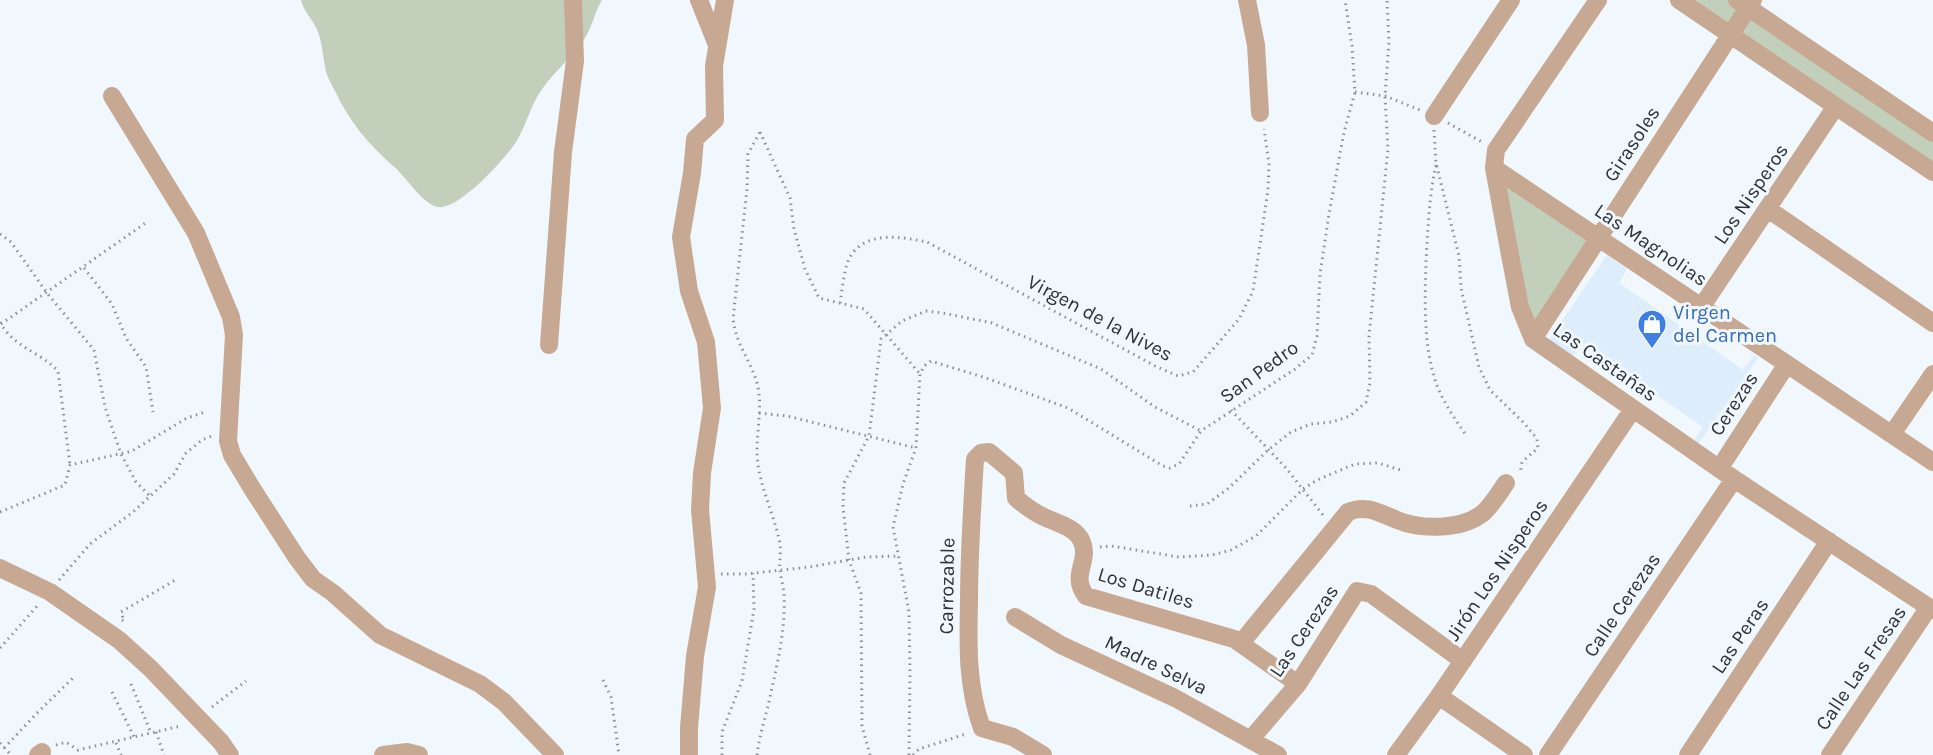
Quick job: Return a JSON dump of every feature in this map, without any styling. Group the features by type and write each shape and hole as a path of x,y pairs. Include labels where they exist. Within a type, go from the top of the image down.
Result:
{"street":[{"path":"549,345 563,152 575,62 573,0"},
{"path":"699,0 717,47"},
{"path":"689,755 694,656 707,587 700,510 702,472 712,408 706,342 689,291 681,237 692,173 694,139 715,120 714,66 725,0"},
{"path":"1246,0 1256,45 1260,113"},
{"path":"1434,116 1511,0"},
{"name":"Las Castañas","path":"1598,0 1496,150 1494,168 1520,307 1533,339 1726,474 1931,608"},
{"path":"1679,0 1933,172"},
{"path":"1730,34 1746,2 1933,133"},
{"name":"Girasoles","path":"1533,339 1730,34"},
{"path":"112,96 196,233 207,257 233,325 228,441 232,455 297,558 313,579 333,593 380,635 480,684 504,702 555,755"},
{"name":"Los Nisperos","path":"1702,306 1836,106"},
{"name":"Las Magnolias","path":"1494,168 1933,462"},
{"path":"1768,209 1933,323"},
{"name":"Cerezas","path":"1726,474 1787,363"},
{"path":"1892,434 1933,374"},
{"name":"Jirón Los Nisperos","path":"1396,755 1463,661 1633,409"},
{"name":"Los Datiles","path":"989,452 1014,473 1016,498 1034,511 1075,532 1082,541 1083,550 1078,576 1080,588 1086,596 1154,617 1208,630 1241,642 1298,684"},
{"name":"Carrozable","path":"982,728 973,705 968,650 969,553 975,459 981,453 989,452"},
{"name":"Calle Cerezas","path":"1548,755 1726,474"},
{"path":"1241,642 1348,512 1358,508 1368,508 1399,521 1436,528 1458,525 1482,514 1506,483"},
{"name":"Las Peras","path":"1688,755 1829,541"},
{"path":"0,568 50,592 119,640 150,668 230,755"},
{"name":"Las Cerezas","path":"1251,738 1298,684 1358,591 1371,594 1463,661"},
{"name":"Calle Las Fresas","path":"1830,755 1931,608"},
{"name":"Madre Selva","path":"1015,617 1061,645 1175,698 1251,738 1278,755"},
{"path":"1439,696 1524,755"},
{"path":"982,728 1013,737 1043,755"},
{"path":"383,755 407,752 419,755"}],"path":[{"name":"San Pedro","path":"920,374 924,366 931,361 1047,399 1087,419 1163,466 1170,468 1179,464 1201,431 1294,369 1311,355 1317,336 1323,254 1344,132 1355,92 1352,46 1345,0"},
{"path":"1190,506 1207,504 1215,499 1268,450 1292,432 1311,424 1332,422 1350,416 1366,402 1370,383 1370,336 1388,149 1385,96 1389,42 1386,0"},
{"name":"Virgen de la Nives","path":"840,303 849,258 862,245 894,236 927,242 1157,367 1178,376 1193,372 1239,319 1253,291 1268,190 1269,164 1260,113"},
{"path":"1434,116 1436,163 1459,256 1461,288 1479,367 1490,390 1525,423 1537,439 1538,448 1522,462 1521,473 1506,483"},
{"path":"758,755 762,728 780,655 784,621 783,592 780,541 763,492 757,462 756,434 759,413 757,384 735,336 733,319 747,189 748,154 760,132 790,198 805,269 819,298 864,309 888,334 920,374 916,448 903,484 893,526 909,612 911,755"},
{"path":"1436,163 1427,225 1424,290 1430,361 1437,386 1466,435"},
{"path":"0,512 65,485 70,465 58,371 16,342 1,323 84,268 147,222"},
{"path":"0,234 11,242 47,293 94,350 105,407 121,453 136,482 149,495"},
{"path":"84,268 112,304 126,338 146,367 153,412"},
{"path":"870,755 862,726 861,593 849,560 844,532 844,483 869,436 881,339 902,321 926,312 943,313 992,323 1101,369 1155,407 1201,431"},
{"path":"1231,410 1286,468 1317,511 1335,527"},
{"path":"70,465 141,447 187,418 205,411"},
{"path":"759,413 787,416 916,448"},
{"path":"0,648 90,544 133,512 174,474 186,453 202,440 217,434"},
{"path":"1083,550 1111,546 1179,557 1212,555 1231,550 1256,536 1303,489 1317,480 1355,464 1378,463 1404,471"},
{"path":"706,573 753,573 809,567 866,557 898,556"},
{"path":"722,755 723,732 742,681 754,609 753,573"},
{"path":"116,618 124,621 121,612 177,579"},
{"path":"4,748 75,676"},
{"path":"603,680 611,697 619,755"},
{"path":"78,750 192,722 190,717 200,720 205,713 246,681"},
{"path":"131,684 164,755"},
{"path":"112,692 134,737"},
{"path":"911,755 919,749 982,728"},
{"path":"40,754 66,742 78,750 81,755"},
{"path":"115,742 121,755"},
{"path":"0,743 11,755"}],"shaded area":[{"name":"Virgen del Carmen","path":"1607,255 1627,269 1619,283 1743,370 1754,355 1758,358 1699,443 1694,440 1703,427 1582,343 1573,356 1549,340"}],"green space":[{"path":"301,0 602,0 586,36 542,89 519,137 510,150 481,182 458,201 438,207 420,195 375,149 353,122 340,102 328,76 318,32"},
{"path":"1679,0 1737,0 1933,133 1933,172"},
{"path":"1503,180 1591,238 1534,327 1528,318"}],"place":[{"name":"Virgen del Carmen","path":"1652,350"}]}
